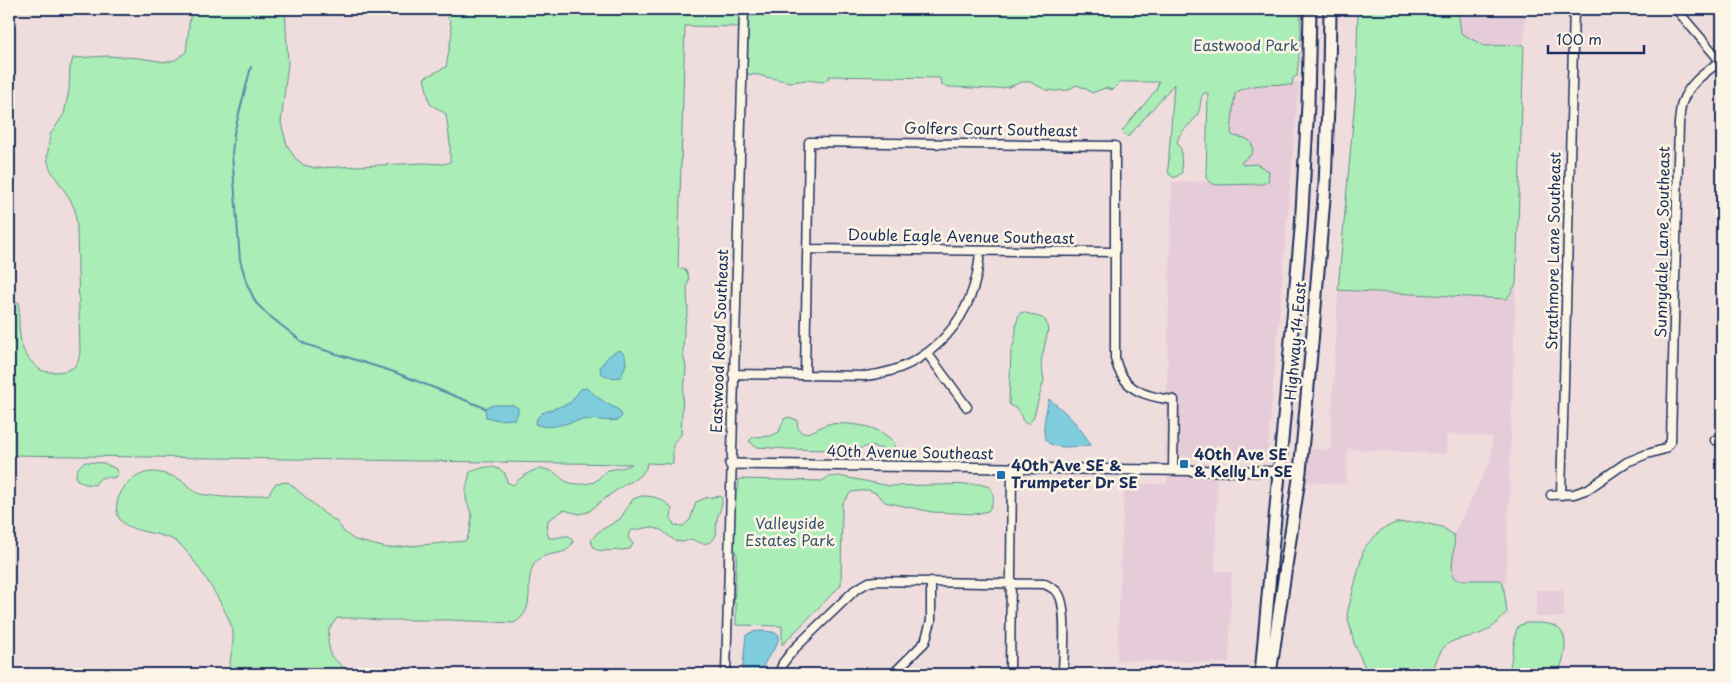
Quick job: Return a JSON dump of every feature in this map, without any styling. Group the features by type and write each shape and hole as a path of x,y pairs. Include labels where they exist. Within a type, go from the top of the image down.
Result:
{"main road":[{"name":"Highway 14 East","path":"1261,674 1304,185 1310,9"},
{"name":"Highway 14 East","path":"1270,674 1300,472 1325,186 1330,78 1330,9"}],"street":[{"name":"Eastwood Road Southeast","path":"726,674 730,464 744,9"},
{"name":"Strathmore Lane Southeast","path":"1561,495 1574,9"},
{"path":"1676,9 1722,61"},
{"name":"Sunnydale Lane Southeast","path":"1561,495 1574,494 1588,489 1627,462 1665,449 1671,441 1680,116 1682,102 1690,89 1702,76 1722,61"},
{"name":"Golfers Court Southeast","path":"805,375 809,142 1115,146 1114,342 1116,365 1124,379 1138,391 1152,397 1174,400 1173,470"},
{"name":"Double Eagle Avenue Southeast","path":"807,249 1114,252"},
{"path":"733,374 865,376 905,366 927,353 953,328 966,308 975,284 980,251"},
{"path":"927,353 967,407"},
{"name":"40th Avenue Southeast","path":"730,464 1300,472"},
{"path":"1010,674 1012,468"},
{"path":"1551,495 1561,495"},
{"path":"779,674 783,663 794,649 862,585 876,581 931,581 1045,584 1058,594 1063,602 1063,674"},
{"path":"893,674 925,642 931,621 931,581"}],"shaded area":[{"path":"1458,9 1526,9 1524,45 1484,46 1461,33"},
{"path":"1222,77 1299,82 1267,460 1165,455 1172,182 1217,181"},
{"path":"1516,284 1506,583 1430,582 1491,460 1492,437 1447,434 1446,454 1348,449 1346,484 1307,482 1308,449 1330,450 1338,290 1509,299"},
{"path":"1167,477 1217,478 1215,571 1232,572 1229,663 1117,660 1124,483 1167,484"},
{"path":"1536,590 1564,590 1564,617 1536,617"}],"green space":[{"name":"Eastwood Park","path":"191,9 285,9 288,63 281,123 287,145 295,158 304,165 315,168 424,163 444,164 450,162 450,143 446,114 430,104 424,78 446,67 452,33 450,20 439,9 1300,9 1301,33 1297,76 1293,78 1292,85 1271,84 1247,87 1235,93 1231,132 1233,136 1250,141 1253,147 1252,154 1241,162 1243,165 1256,164 1269,171 1268,182 1261,184 1219,185 1213,184 1206,178 1208,93 1204,93 1197,115 1178,139 1177,143 1181,149 1182,173 1174,178 1169,174 1168,169 1174,84 1128,137 1122,131 1156,90 1159,82 1120,82 1112,90 1105,88 1092,93 1076,85 1068,90 1046,90 1030,82 1021,82 1009,87 993,89 950,87 941,85 940,78 829,76 823,82 807,80 790,82 760,75 741,74 743,27 685,26 678,268 684,269 687,272 689,279 687,287 688,311 684,328 683,354 686,367 681,435 673,443 673,464 647,463 642,474 625,484 588,512 579,514 564,510 548,520 547,532 549,538 569,536 573,541 566,550 545,556 535,563 531,570 526,610 522,617 514,623 337,618 329,629 328,642 331,656 351,674 231,674 230,663 233,633 231,625 219,600 192,559 178,543 163,536 128,526 118,516 118,500 121,493 131,480 138,476 153,472 163,473 181,480 197,493 246,498 268,495 276,483 288,482 325,514 336,521 345,533 355,540 387,548 466,541 472,516 466,499 466,489 470,472 475,470 484,467 496,468 505,473 507,482 513,485 532,471 543,469 555,473 569,482 582,484 594,482 607,471 632,464 9,455 9,303 19,302 21,344 33,364 44,371 59,372 69,370 79,359 77,228 75,210 50,169 47,158 50,135 64,114 73,58 107,56 165,62 175,60 186,52"},
{"path":"1358,9 1458,9 1461,33 1484,46 1524,45 1516,284 1507,299 1338,290 1356,88"},
{"path":"1023,312 1042,318 1046,321 1048,330 1041,362 1044,380 1033,419 1028,424 1023,421 1019,411 1009,404 1011,350 1019,314"},
{"path":"789,417 797,420 798,428 802,433 830,424 867,427 889,438 894,442 895,449 888,450 870,446 857,449 837,446 826,450 788,449 756,447 749,441 753,437 771,436 779,432 784,419"},
{"path":"85,462 104,463 116,469 118,475 113,478 102,478 95,485 85,484 76,479 76,473"},
{"name":"Valleyside Estates Park","path":"839,476 890,486 979,484 990,487 993,493 992,505 988,511 975,514 932,512 885,502 876,493 868,490 851,492 842,504 841,585 782,645 782,626 736,625 736,604 734,603 737,555 731,542 734,494 738,489 739,479 822,481 828,477"},
{"path":"642,496 655,497 662,500 672,509 671,519 674,525 683,526 690,520 696,502 705,498 721,496 722,505 717,519 714,539 708,543 692,539 683,542 675,541 661,530 650,527 630,531 628,537 633,544 630,549 600,551 596,549 591,540 598,532 620,519 633,499"},
{"path":"1420,522 1442,527 1454,535 1453,577 1458,580 1501,580 1507,612 1488,630 1445,646 1430,674 1368,674 1354,643 1347,614 1364,548 1381,530 1395,523"},
{"path":"1526,623 1543,623 1555,626 1562,632 1565,650 1558,674 1509,674 1516,631 1518,626"}],"water":[{"path":"620,350 625,355 626,364 621,377 606,376 601,373 600,367 604,361"},
{"path":"586,388 604,402 619,410 622,416 618,420 586,420 547,427 535,424 542,413 570,403 581,389"},
{"path":"1049,399 1072,420 1091,445 1063,447 1054,446 1048,442 1044,428"},
{"path":"493,405 513,405 518,408 518,413 515,419 498,420 486,417 485,408"},
{"path":"761,631 773,632 779,635 776,645 765,663 762,674 742,674 746,635"}],"waterway":[{"path":"251,67 234,133 232,154 240,260 247,284 256,303 305,344 394,372 485,408"}],"place":[{"name":"40th Ave SE & Kelly Ln SE","path":"1184,464"},
{"name":"40th Ave SE & Trumpeter Dr SE","path":"1001,475"}]}
